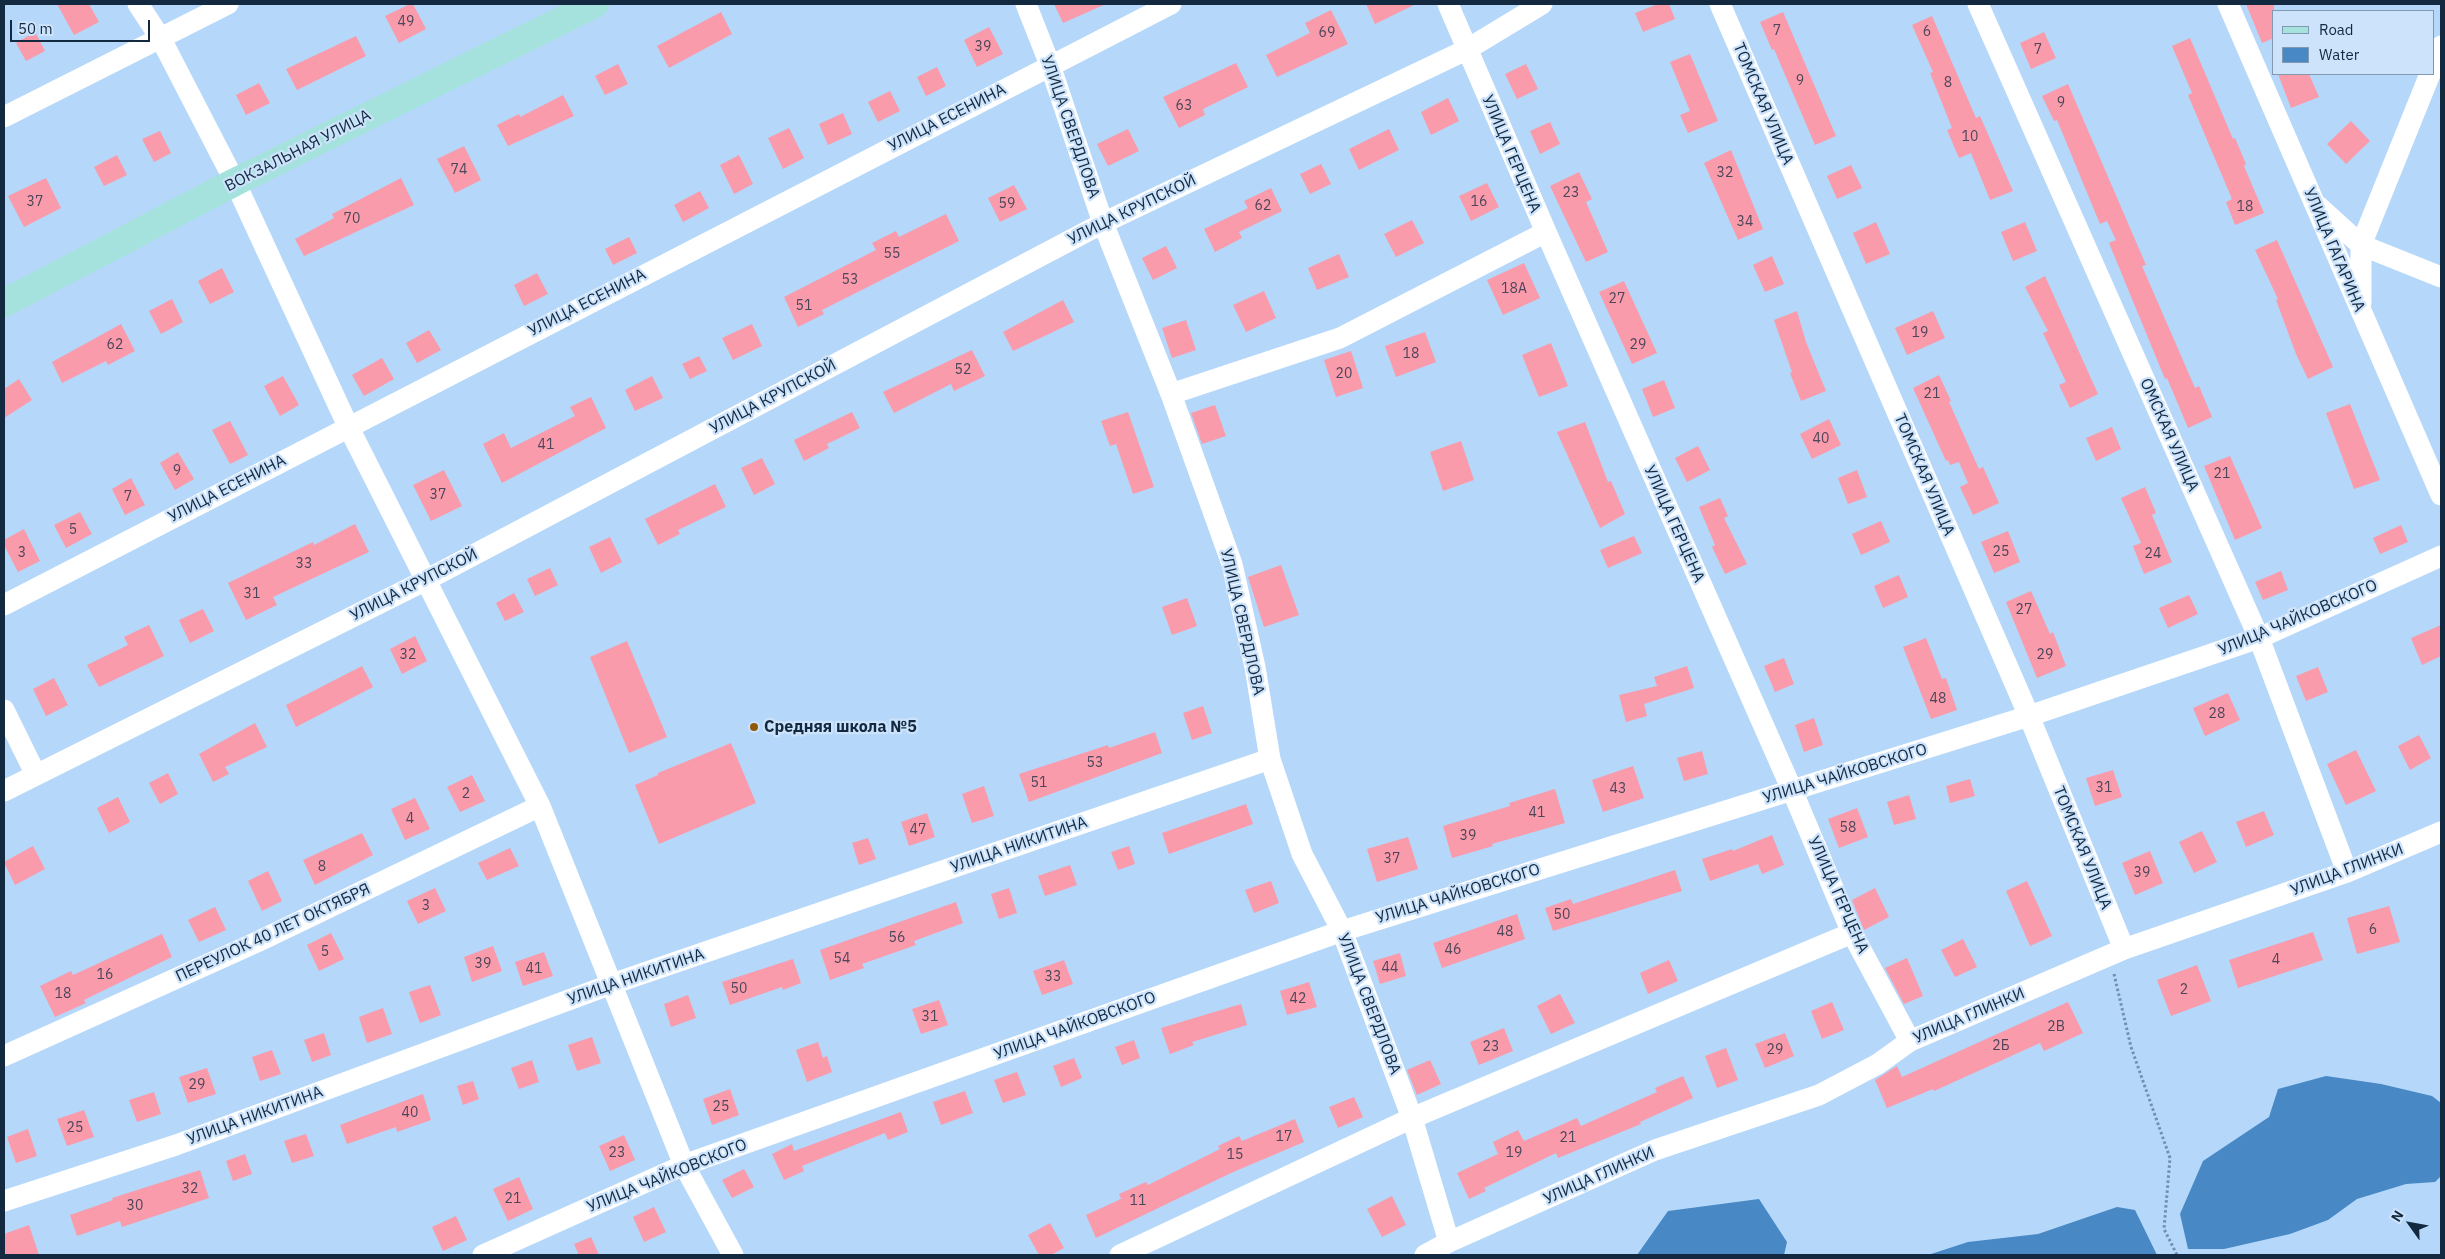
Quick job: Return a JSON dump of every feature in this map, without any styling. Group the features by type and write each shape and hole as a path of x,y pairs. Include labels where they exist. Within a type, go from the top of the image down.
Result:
{"main road":[{"name":"ВОКЗАЛЬНАЯ УЛИЦА","path":"4,303 235,182 594,4"}],"street":[{"path":"138,4 161,39 235,182 348,426 540,806 684,1165 733,1255"},
{"path":"4,117 228,4"},
{"name":"УЛИЦА СВЕРДЛОВА","path":"1026,4 1050,65 1102,223 1171,394 1232,564 1255,667 1270,759 1302,854 1342,931 1412,1118 1450,1242"},
{"name":"УЛИЦА ЕСЕНИНА","path":"4,604 1171,4"},
{"name":"УЛИЦА ГЕРЦЕНА","path":"1448,4 1466,50 1792,790 1852,933 1910,1041"},
{"name":"УЛИЦА КРУПСКОЙ","path":"4,791 426,580 1102,223 1466,50 1542,4"},
{"name":"ТОМСКАЯ УЛИЦА","path":"1720,4 2029,716 2117,953"},
{"name":"ОМСКАЯ УЛИЦА","path":"1978,4 2259,638 2347,872"},
{"name":"УЛИЦА ГАГАРИНА","path":"2228,4 2441,495"},
{"path":"2435,61 2441,46"},
{"path":"2361,314 2361,244 2430,75"},
{"path":"2314,203 2361,244 2440,279"},
{"path":"1171,394 1340,338 1546,232"},
{"name":"УЛИЦА ЧАЙКОВСКОГО","path":"483,1255 684,1165 1342,931 2029,716 2259,638 2441,556"},
{"path":"4,710 36,775"},
{"name":"УЛИЦА НИКИТИНА","path":"4,1201 176,1146 612,984 1270,759"},
{"name":"ПЕРЕУЛОК 40 ЛЕТ ОКТЯБРЯ","path":"4,1056 257,942 540,806"},
{"name":"УЛИЦА ГЛИНКИ","path":"1425,1255 1655,1150 1819,1095 1878,1064 1910,1041 2117,953 2347,872 2441,832"},
{"path":"1120,1255 1412,1118 1852,933"}],"path":[{"path":"2117,953 2131,1048 2170,1158 2164,1229 2176,1255"}],"water":[{"path":"2326,1076 2381,1084 2432,1096 2441,1103 2441,1176 2435,1182 2406,1184 2357,1199 2328,1220 2290,1234 2224,1249 2188,1249 2180,1214 2203,1161 2269,1117 2278,1089"},
{"path":"1759,1199 1787,1242 1784,1255 1637,1255 1668,1211"},
{"path":"2117,1207 2135,1210 2157,1255 1928,1255 1968,1242 2038,1234"}],"building":[{"path":"57,4 89,4 99,22 74,35"},
{"path":"413,4 426,29 399,43 385,16"},
{"path":"1054,4 1106,4 1063,23"},
{"path":"1366,4 1416,4 1375,24"},
{"path":"1658,4 1669,4 1675,19 1643,32 1635,13"},
{"path":"2246,4 2274,4 2274,10 2272,10 2272,39 2262,43"},
{"path":"1331,10 1348,44 1277,77 1266,55 1310,33 1305,23"},
{"path":"721,12 732,34 669,68 657,46"},
{"path":"1783,12 1836,136 1815,145 1774,49 1772,50 1760,22"},
{"path":"1932,16 1976,118 1980,116 2013,191 1990,200 1971,153 1959,158 1947,130 1952,128 1930,73 1933,72 1912,25"},
{"path":"989,27 1003,54 977,67 964,40"},
{"path":"35,32 45,51 26,61 16,43"},
{"path":"2044,32 2056,58 2031,69 2020,43"},
{"path":"356,36 366,56 297,90 286,69"},
{"path":"2190,38 2233,139 2235,138 2246,164 2244,166 2264,213 2235,225 2226,202 2232,199 2188,95 2192,93 2172,46"},
{"path":"1690,54 1718,121 1688,133 1680,115 1690,111 1670,62"},
{"path":"1236,63 1248,87 1203,109 1205,115 1179,128 1163,97"},
{"path":"618,64 628,84 605,95 595,76"},
{"path":"1526,64 1538,89 1517,99 1505,74"},
{"path":"937,67 946,86 926,96 917,77"},
{"path":"2278,75 2309,75 2319,97 2291,108"},
{"path":"259,83 270,103 246,115 236,95"},
{"path":"2068,84 2146,265 2142,266 2195,388 2199,386 2212,417 2188,428 2167,378 2165,379 2109,243 2116,240 2107,221 2100,224 2057,120 2054,121 2042,96"},
{"path":"890,91 900,111 878,122 868,102"},
{"path":"563,95 574,116 508,146 497,125 519,114 520,117"},
{"path":"1448,98 1459,121 1431,135 1421,112"},
{"path":"843,113 852,134 828,145 819,124"},
{"path":"2351,121 2370,141 2346,164 2327,144"},
{"path":"1550,122 1560,144 1540,154 1530,131"},
{"path":"789,128 804,158 783,169 768,138"},
{"path":"1128,129 1139,151 1108,166 1097,144"},
{"path":"1389,129 1399,150 1359,170 1349,149"},
{"path":"160,131 171,153 154,162 142,139"},
{"path":"464,146 481,180 455,193 437,159"},
{"path":"1731,150 1763,229 1738,240 1704,163"},
{"path":"117,155 127,175 104,186 94,167"},
{"path":"739,155 753,184 734,194 720,165"},
{"path":"1321,164 1331,184 1310,194 1300,174"},
{"path":"1851,165 1862,188 1837,199 1827,176"},
{"path":"1579,172 1592,199 1586,202 1608,252 1586,262 1550,186"},
{"path":"46,178 61,208 24,227 8,196"},
{"path":"401,178 414,205 304,256 295,239 334,218 332,214"},
{"path":"1487,183 1499,207 1471,221 1459,196"},
{"path":"1014,185 1027,209 1000,222 988,198"},
{"path":"1271,188 1282,211 1239,232 1242,238 1215,252 1204,229 1248,208 1244,201"},
{"path":"700,191 709,208 683,222 674,205"},
{"path":"946,214 959,241 822,310 824,314 798,327 784,297 876,250 872,243 896,231 899,237"},
{"path":"1412,220 1424,243 1396,257 1384,234"},
{"path":"1876,222 1890,254 1866,264 1853,233"},
{"path":"2025,222 2037,251 2013,261 2001,232"},
{"path":"629,237 637,253 613,265 605,249"},
{"path":"2277,240 2333,367 2308,379 2296,354 2276,300 2278,299 2255,250"},
{"path":"1166,246 1177,268 1153,280 1142,258"},
{"path":"1339,254 1349,277 1317,290 1308,268"},
{"path":"1772,256 1784,284 1765,292 1753,265"},
{"path":"1524,263 1540,298 1503,315 1487,280"},
{"path":"222,268 234,292 210,304 198,281"},
{"path":"537,273 548,294 524,306 514,285"},
{"path":"2045,276 2098,394 2070,408 2059,385 2066,382 2043,333 2048,331 2025,287"},
{"path":"1624,281 1657,353 1632,364 1599,292"},
{"path":"1264,291 1276,318 1246,332 1233,305"},
{"path":"172,299 183,322 161,334 149,311"},
{"path":"1063,300 1074,322 1013,351 1003,332"},
{"path":"1797,311 1806,342 1826,391 1801,401 1790,373 1792,372 1774,320"},
{"path":"1933,311 1945,338 1907,355 1895,328"},
{"path":"1186,320 1196,350 1172,358 1162,328"},
{"path":"121,324 135,351 108,365 106,361 62,383 52,362"},
{"path":"752,324 762,346 733,360 722,338"},
{"path":"429,330 441,350 417,363 406,343"},
{"path":"1425,332 1436,362 1396,377 1385,346"},
{"path":"1551,343 1568,386 1539,397 1522,355"},
{"path":"972,350 985,376 954,391 951,384 894,413 883,392"},
{"path":"1351,351 1363,388 1336,397 1324,360"},
{"path":"699,356 707,371 690,379 682,364"},
{"path":"382,358 394,379 364,396 352,375"},
{"path":"1939,375 1979,469 1983,467 1999,503 1973,515 1960,487 1968,483 1959,462 1950,465 1948,460 1946,461 1913,388"},
{"path":"283,376 299,405 280,416 264,386"},
{"path":"652,376 663,398 635,411 625,390"},
{"path":"19,379 32,400 4,418 4,389"},
{"path":"1664,380 1675,408 1653,417 1642,389"},
{"path":"591,397 606,428 502,483 483,444 504,433 511,448 575,416 570,407"},
{"path":"2350,404 2380,480 2354,489 2326,413"},
{"path":"1215,405 1226,436 1202,444 1191,413"},
{"path":"852,412 860,428 827,444 829,448 804,461 794,440"},
{"path":"1128,412 1154,487 1133,494 1116,444 1110,446 1101,421"},
{"path":"1829,419 1841,445 1812,459 1800,434"},
{"path":"230,421 248,455 230,464 212,430"},
{"path":"1585,422 1608,482 1611,481 1625,514 1600,528 1557,432"},
{"path":"2112,427 2121,449 2096,461 2086,438"},
{"path":"1461,441 1474,480 1443,491 1430,452"},
{"path":"1698,446 1710,470 1687,482 1675,458"},
{"path":"178,452 194,479 175,490 160,463"},
{"path":"2230,456 2262,528 2235,540 2204,466"},
{"path":"762,458 775,484 754,495 741,468"},
{"path":"444,470 462,506 431,521 413,485"},
{"path":"1857,470 1867,497 1848,504 1838,478"},
{"path":"131,478 145,505 125,515 112,489"},
{"path":"715,484 726,507 678,530 680,534 658,545 645,519"},
{"path":"2145,487 2156,513 2152,515 2172,562 2144,574 2133,546 2141,543 2121,498"},
{"path":"1720,498 1728,516 1724,518 1747,564 1725,574 1712,547 1715,545 1699,507"},
{"path":"80,512 92,534 66,548 54,525"},
{"path":"1881,521 1890,542 1861,555 1852,534"},
{"path":"355,524 369,552 273,597 277,605 246,620 228,583 313,542 314,545"},
{"path":"2401,525 2408,542 2380,554 2373,538"},
{"path":"24,529 40,561 18,572 4,545 4,540"},
{"path":"2008,531 2020,562 1994,573 1981,542"},
{"path":"1634,536 1642,553 1608,568 1600,550"},
{"path":"610,537 622,562 601,573 589,547"},
{"path":"1281,565 1299,615 1264,627 1248,577"},
{"path":"550,568 558,585 535,596 527,579"},
{"path":"2281,571 2288,590 2263,600 2255,582"},
{"path":"1899,575 1908,597 1883,608 1874,586"},
{"path":"2031,591 2050,634 2053,632 2066,666 2037,678 2006,602"},
{"path":"514,593 524,612 505,621 496,603"},
{"path":"2189,595 2198,614 2168,628 2159,608"},
{"path":"1187,598 1197,626 1172,635 1162,607"},
{"path":"203,609 214,631 190,643 179,620"},
{"path":"149,625 164,656 99,687 87,665 128,645 124,637"},
{"path":"2441,625 2441,656 2422,665 2411,638"},
{"path":"415,636 427,661 402,674 390,649"},
{"path":"1926,638 1942,679 1946,678 1957,710 1931,719 1903,647"},
{"path":"627,641 667,737 629,753 590,657"},
{"path":"1784,658 1794,684 1775,692 1764,666"},
{"path":"362,666 373,687 296,727 286,705"},
{"path":"1687,666 1694,688 1644,704 1647,716 1626,722 1619,695 1657,686 1654,677"},
{"path":"2318,667 2328,692 2306,701 2296,676"},
{"path":"54,678 68,705 46,716 33,689"},
{"path":"2228,693 2240,720 2205,736 2193,708"},
{"path":"1203,706 1212,733 1192,740 1183,713"},
{"path":"1814,718 1823,745 1804,752 1795,725"},
{"path":"255,723 267,747 225,767 229,774 213,782 199,754"},
{"path":"1155,732 1162,753 1029,802 1019,774 1108,745 1109,748"},
{"path":"2419,735 2431,758 2410,770 2398,746"},
{"path":"731,743 756,803 659,844 635,785 658,775 658,773"},
{"path":"2356,750 2376,791 2346,805 2327,764"},
{"path":"1702,751 1708,774 1684,781 1677,758"},
{"path":"1633,766 1644,798 1603,812 1592,780"},
{"path":"2113,770 2122,797 2095,806 2086,778"},
{"path":"168,773 178,794 160,804 149,783"},
{"path":"472,775 485,801 460,812 447,787"},
{"path":"1970,779 1975,796 1950,803 1946,786"},
{"path":"984,786 994,816 972,823 962,794"},
{"path":"1555,789 1565,823 1492,844 1493,846 1452,858 1443,826 1510,806 1509,803"},
{"path":"1909,795 1916,819 1894,825 1887,802"},
{"path":"118,797 130,822 109,833 97,808"},
{"path":"415,798 430,829 405,840 391,809"},
{"path":"1246,804 1253,824 1169,854 1162,833"},
{"path":"1857,808 1868,837 1839,848 1828,819"},
{"path":"2264,811 2274,835 2246,847 2236,822"},
{"path":"927,813 935,837 909,846 901,822"},
{"path":"2202,831 2217,862 2194,873 2179,842"},
{"path":"362,833 373,855 315,885 303,860"},
{"path":"1772,835 1784,865 1762,874 1758,864 1710,881 1702,859 1732,849 1733,851"},
{"path":"1408,837 1418,869 1377,882 1367,849"},
{"path":"868,838 876,859 859,865 852,843"},
{"path":"33,846 45,869 15,885 4,862"},
{"path":"1129,846 1135,864 1118,870 1111,852"},
{"path":"510,848 519,866 487,880 478,863"},
{"path":"2150,851 2163,883 2135,895 2122,863"},
{"path":"1070,865 1077,885 1045,896 1038,876"},
{"path":"1675,870 1682,891 1553,931 1545,908 1571,899 1573,904"},
{"path":"268,871 282,901 262,911 248,881"},
{"path":"1271,881 1279,903 1254,913 1245,890"},
{"path":"2027,881 2052,936 2030,946 2006,891"},
{"path":"435,888 446,911 418,924 407,901"},
{"path":"1009,888 1017,913 999,919 991,894"},
{"path":"1875,888 1889,917 1864,930 1852,900"},
{"path":"956,902 963,923 914,941 916,945 862,964 864,968 830,980 820,950"},
{"path":"2389,906 2400,942 2357,954 2347,918"},
{"path":"215,907 226,930 199,942 188,920"},
{"path":"1517,914 1525,939 1442,968 1433,943"},
{"path":"2313,932 2323,960 2238,988 2229,960"},
{"path":"331,933 344,959 319,971 307,945"},
{"path":"162,934 172,957 84,1000 86,1003 55,1017 40,986 71,971 73,975"},
{"path":"1963,939 1977,967 1955,977 1941,950"},
{"path":"493,946 502,971 472,982 464,957"},
{"path":"544,952 553,976 523,986 515,962"},
{"path":"1400,953 1406,976 1380,984 1373,961"},
{"path":"1907,958 1923,996 1904,1004 1885,968"},
{"path":"793,959 801,983 783,990 782,987 730,1005 722,982"},
{"path":"1064,960 1073,984 1042,995 1033,971"},
{"path":"1669,960 1678,981 1648,994 1640,973"},
{"path":"2197,965 2211,1001 2171,1016 2157,980"},
{"path":"1309,982 1317,1007 1287,1015 1280,991"},
{"path":"430,985 441,1015 420,1023 409,992"},
{"path":"1560,994 1575,1023 1551,1034 1537,1006"},
{"path":"688,995 696,1018 671,1027 664,1004"},
{"path":"939,1000 948,1025 921,1034 912,1009"},
{"path":"1832,1002 1844,1030 1822,1039 1811,1011"},
{"path":"2068,1002 2083,1033 2044,1051 2040,1043 1934,1091 1933,1089 1887,1108 1875,1080 1897,1066 1902,1077"},
{"path":"1241,1004 1247,1025 1192,1042 1194,1045 1170,1054 1161,1028"},
{"path":"383,1008 392,1034 367,1043 359,1017"},
{"path":"1504,1028 1513,1051 1479,1065 1470,1042"},
{"path":"324,1033 331,1055 312,1062 304,1040"},
{"path":"1785,1033 1794,1056 1765,1068 1755,1044"},
{"path":"592,1037 601,1063 577,1071 568,1045"},
{"path":"1134,1040 1140,1058 1122,1065 1115,1047"},
{"path":"818,1042 823,1058 827,1056 832,1072 807,1082 796,1050"},
{"path":"1726,1048 1738,1080 1717,1088 1705,1056"},
{"path":"272,1050 281,1074 260,1081 252,1057"},
{"path":"1074,1058 1082,1078 1061,1087 1053,1066"},
{"path":"532,1060 539,1082 519,1089 511,1068"},
{"path":"1430,1060 1441,1084 1417,1095 1407,1070"},
{"path":"207,1068 216,1094 188,1103 179,1077"},
{"path":"1017,1072 1026,1095 1003,1103 994,1080"},
{"path":"1683,1076 1693,1098 1640,1122 1641,1124 1558,1158 1556,1153 1484,1188 1486,1191 1469,1199 1457,1173 1498,1154 1493,1142 1518,1130 1524,1141 1577,1118 1581,1126 1657,1092 1655,1088"},
{"path":"473,1081 479,1099 463,1105 457,1086"},
{"path":"730,1089 739,1115 712,1125 703,1099"},
{"path":"965,1091 973,1113 941,1125 933,1102"},
{"path":"154,1092 161,1114 137,1122 129,1100"},
{"path":"423,1094 431,1120 397,1132 396,1127 347,1144 340,1125"},
{"path":"1354,1097 1363,1117 1338,1128 1329,1107"},
{"path":"84,1110 94,1137 67,1146 57,1119"},
{"path":"901,1112 908,1132 888,1140 885,1133 802,1166 804,1171 784,1180 772,1154 792,1144 794,1151"},
{"path":"1295,1119 1304,1142 1231,1173 1096,1238 1086,1215 1121,1199 1119,1194 1146,1182 1148,1185 1220,1149 1218,1146 1239,1136 1242,1141"},
{"path":"28,1129 37,1156 16,1163 7,1137"},
{"path":"306,1134 314,1156 292,1163 284,1141"},
{"path":"624,1135 635,1160 610,1171 599,1146"},
{"path":"245,1154 252,1174 233,1181 226,1161"},
{"path":"744,1169 754,1187 732,1198 722,1180"},
{"path":"200,1170 209,1198 122,1227 120,1221 77,1236 70,1215 113,1200 112,1198"},
{"path":"519,1177 533,1209 508,1221 493,1189"},
{"path":"1392,1196 1406,1225 1382,1237 1367,1209"},
{"path":"654,1207 666,1232 644,1242 633,1217"},
{"path":"456,1216 467,1240 443,1251 432,1227"},
{"path":"1050,1223 1064,1248 1051,1255 1039,1255 1028,1235"},
{"path":"29,1225 39,1255 4,1255 4,1234"},
{"path":"591,1237 599,1255 579,1255 574,1244"}],"place":[{"name":"Средняя школа №5","path":"754,727"}]}
